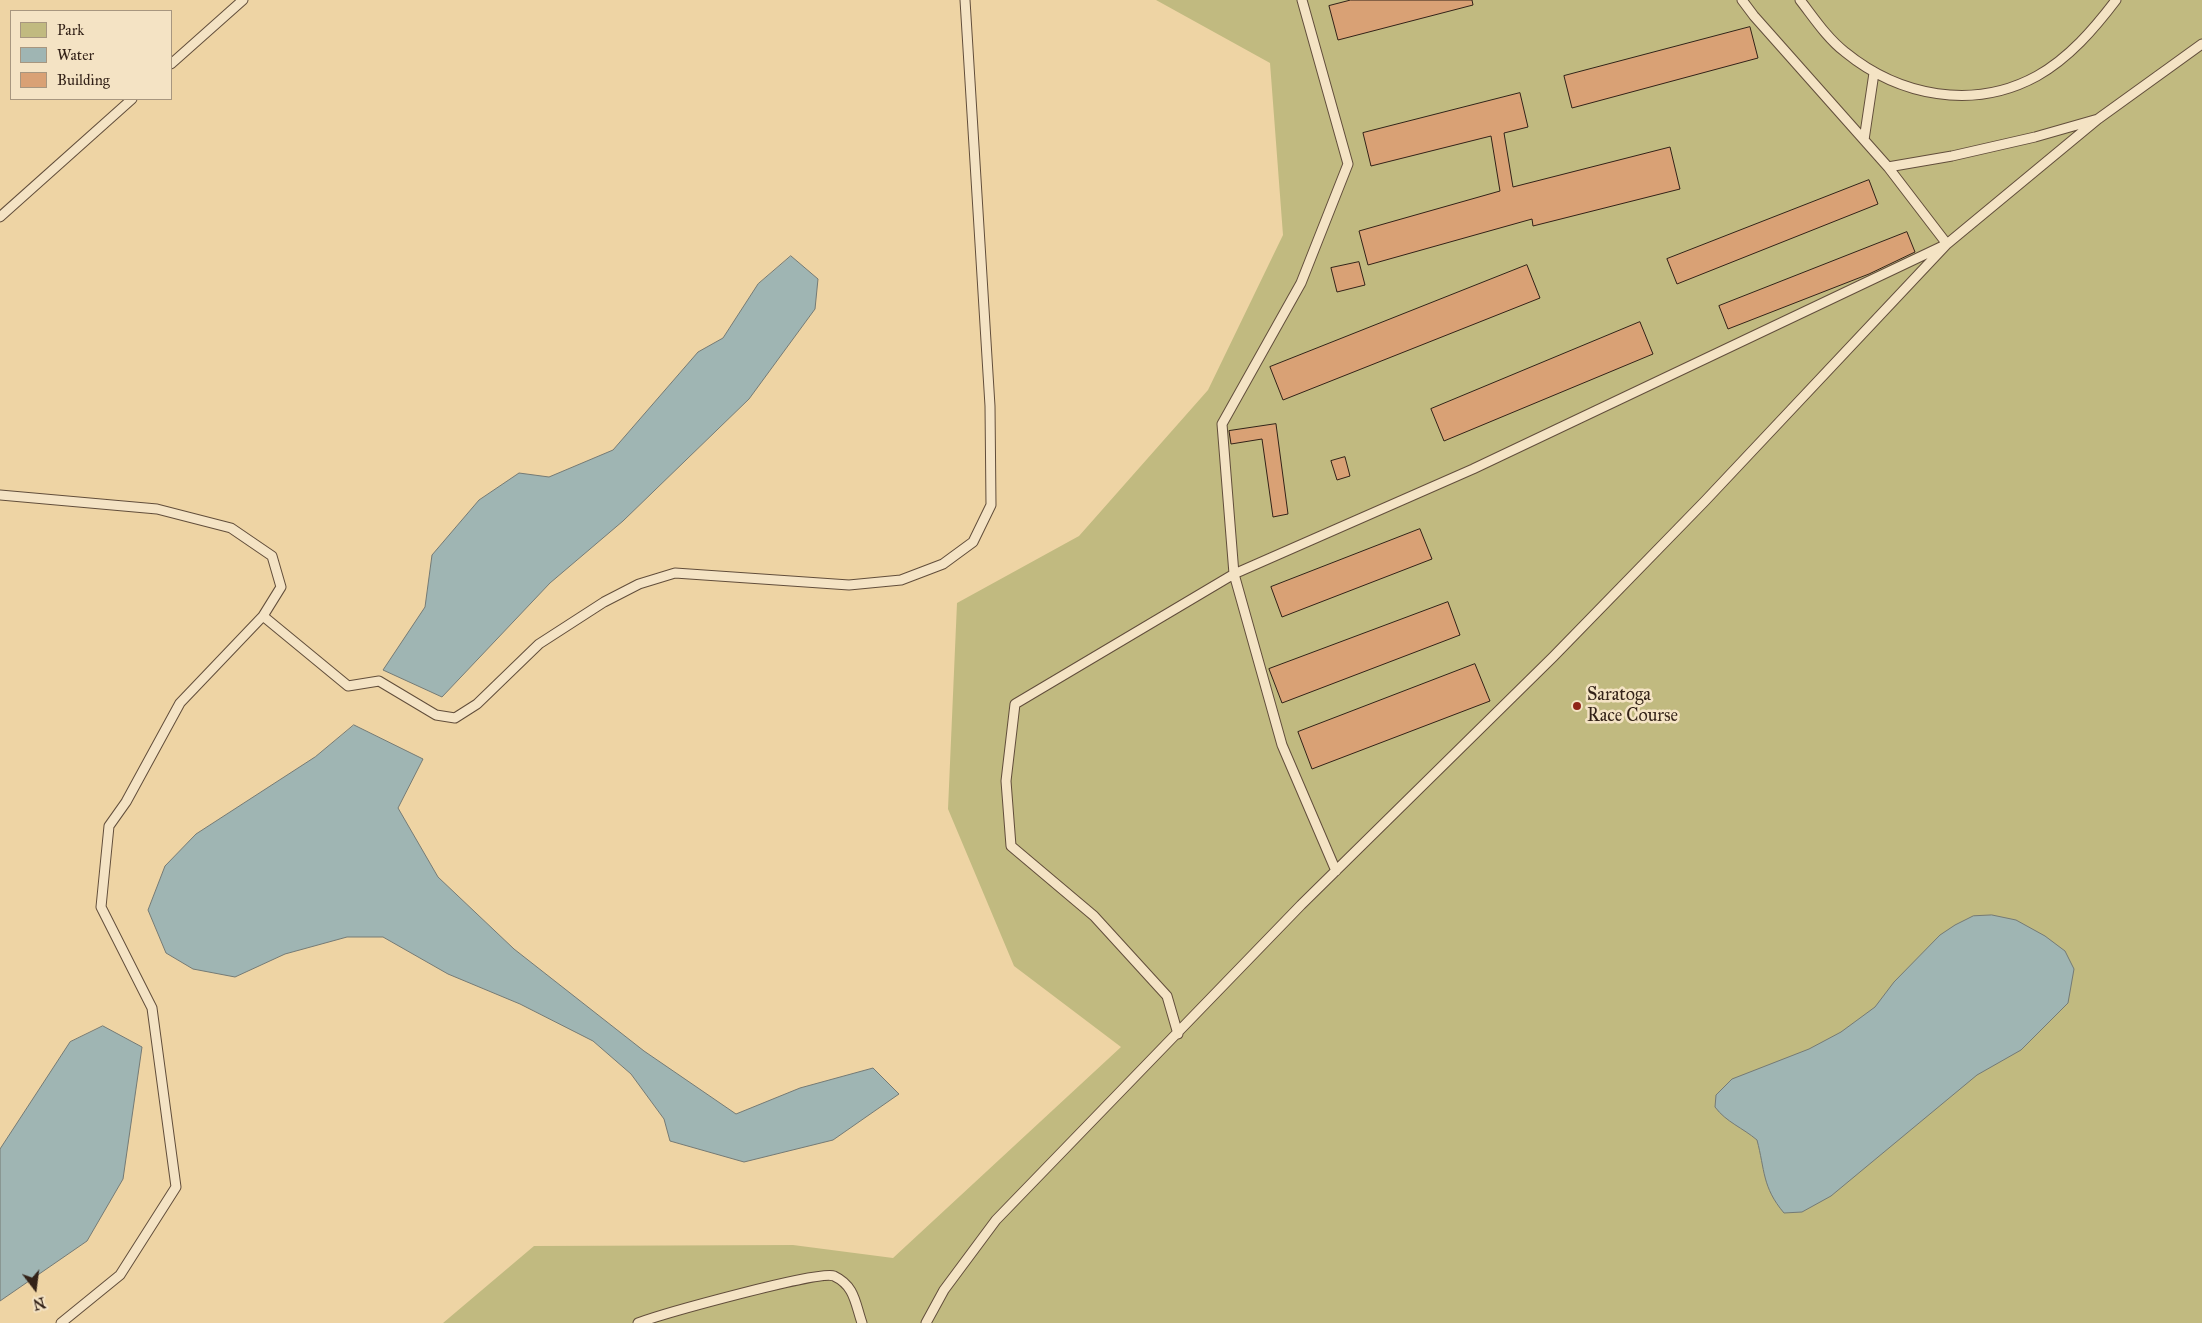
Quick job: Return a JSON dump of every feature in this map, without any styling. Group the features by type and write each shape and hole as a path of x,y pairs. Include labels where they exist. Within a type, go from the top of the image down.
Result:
{"lane":[{"path":"172,63 243,0"},
{"path":"263,616 348,686 379,681 436,715 456,718 477,704 540,644 604,602 639,584 675,573 849,586 901,580 943,564 973,542 991,505 990,446 965,0"},
{"path":"1302,0 1348,164 1301,283 1222,424 1234,574 1282,746 1336,870"},
{"path":"1742,0 1888,167 1947,244"},
{"path":"1800,0 1843,51 1874,73 1897,84 1923,92 1955,96 1990,93 2036,76 2069,53 2097,26 2116,0"},
{"path":"926,1323 944,1290 996,1220 1336,870 1553,657 1705,501 1947,244 2098,119 2202,44"},
{"path":"1864,140 1874,73"},
{"path":"0,216 131,100"},
{"path":"1888,167 2017,142 2098,119"},
{"path":"1178,1034 1167,996 1094,916 1011,846 1006,782 1014,704 1234,574 1473,469 1947,244"},
{"path":"0,495 157,509 231,528 272,556 281,587 263,616 180,703 126,802 109,826 101,907 152,1008 176,1187 120,1275 61,1323"},
{"path":"638,1323 666,1313 796,1280 832,1275 850,1286 862,1323"}],"green space":[{"name":"Saratoga Race Course","path":"1156,0 2202,0 2202,1323 443,1323 534,1246 793,1245 893,1258 1121,1047 1014,966 948,809 957,603 1079,536 1208,390 1283,235 1270,63"}],"water":[{"path":"791,256 818,279 815,309 749,399 623,521 550,583 442,697 383,670 425,607 432,555 479,500 519,473 549,477 613,450 698,352 723,338 758,284"},
{"path":"354,725 423,759 398,808 438,877 514,949 644,1051 736,1114 800,1088 873,1068 899,1094 833,1140 744,1162 670,1141 664,1119 631,1074 593,1041 520,1004 448,974 383,937 347,937 285,954 235,977 193,969 166,953 148,910 165,866 196,834 315,757"},
{"path":"1992,915 2016,920 2045,936 2065,951 2074,969 2068,1003 2021,1050 1977,1075 1831,1196 1802,1212 1784,1213 1772,1195 1765,1178 1757,1140 1719,1112 1715,1107 1716,1095 1732,1079 1809,1049 1841,1032 1875,1007 1894,982 1940,935 1973,916"},
{"path":"103,1026 142,1047 123,1179 87,1241 0,1301 0,1149 70,1042"}],"building":[{"path":"1351,0 1472,0 1473,5 1338,40 1329,6"},
{"path":"1750,27 1758,58 1572,108 1564,76"},
{"path":"1520,93 1528,127 1504,133 1513,187 1670,147 1680,189 1533,226 1532,219 1368,265 1359,231 1500,191 1491,136 1371,166 1363,133"},
{"path":"1869,180 1878,204 1677,284 1667,259"},
{"path":"1907,232 1915,252 1869,274 1728,329 1719,306"},
{"path":"1359,262 1365,285 1337,292 1331,268"},
{"path":"1527,265 1540,298 1283,400 1270,367"},
{"path":"1640,322 1653,354 1444,441 1431,409"},
{"path":"1276,424 1288,514 1273,517 1262,439 1231,444 1229,431"},
{"path":"1345,457 1350,476 1337,480 1331,461"},
{"path":"1420,529 1432,559 1282,617 1271,587"},
{"path":"1448,602 1460,635 1282,703 1269,669"},
{"path":"1475,664 1490,701 1312,769 1298,732"}],"place":[{"name":"Saratoga Race Course","path":"1577,706"}]}
